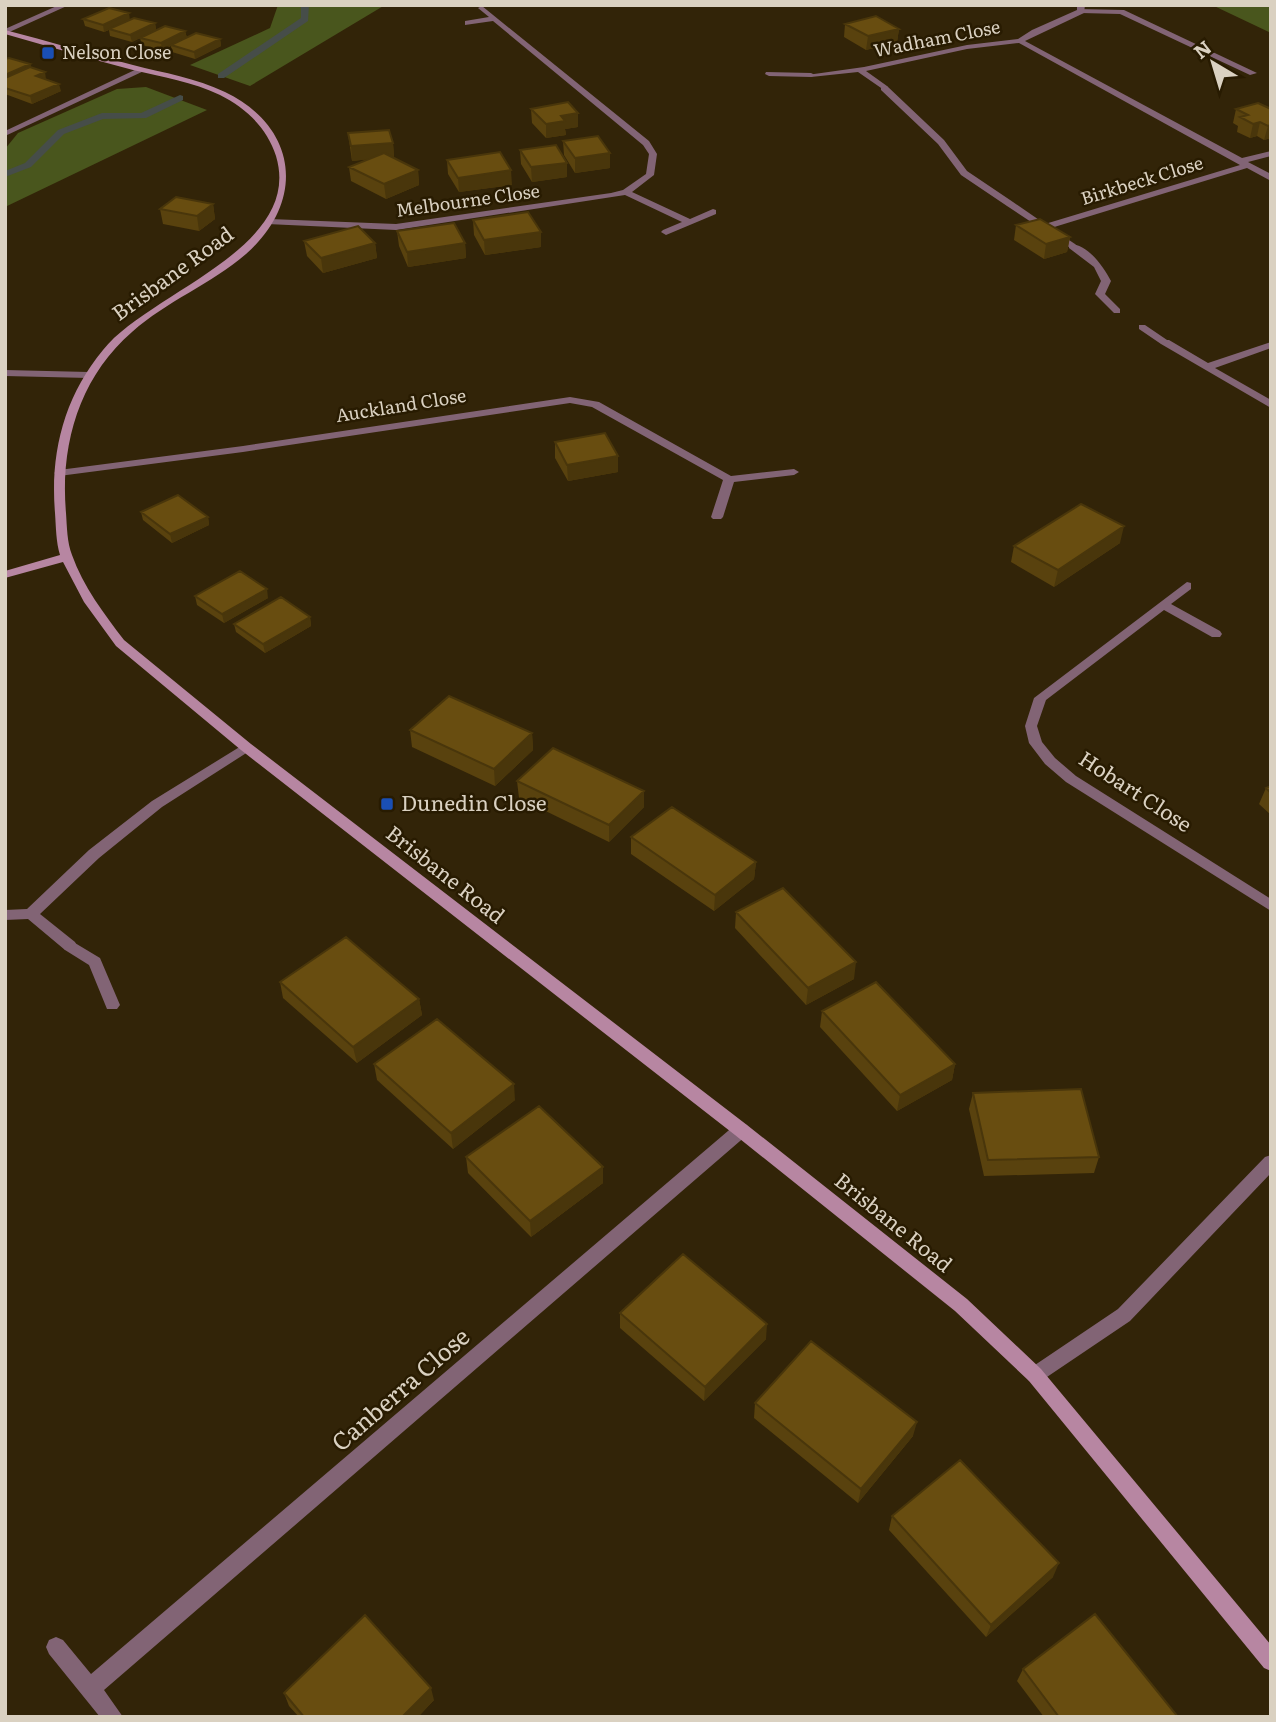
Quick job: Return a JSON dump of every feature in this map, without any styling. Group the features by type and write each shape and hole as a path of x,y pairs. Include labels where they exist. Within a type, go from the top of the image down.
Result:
{"street":[{"path":"5,32 66,5"},
{"path":"482,8 646,144 653,154 650,175 626,192 690,222"},
{"path":"1252,73 1121,12 1081,8 1073,17 1027,34 1020,41 1271,178"},
{"path":"468,23 493,19"},
{"name":"Brisbane Road","path":"5,32 218,92 258,118 275,141 284,165 283,189 270,222 237,256 127,330 89,375 64,432 59,453 57,497 67,558 87,597 120,643 246,747 741,1130 961,1305 1035,1376 1271,1661"},
{"name":"Wadham Close","path":"769,74 811,75 860,70 987,42 1020,41"},
{"path":"5,134 142,70"},
{"name":"Wadham Close","path":"860,70 884,88 941,142 964,173 1045,227"},
{"name":"Birkbeck Close","path":"1045,227 1271,153"},
{"name":"Melbourne Close","path":"270,222 415,226 626,192"},
{"path":"666,232 713,212"},
{"path":"1045,227 1098,265 1107,281 1100,294 1116,311"},
{"path":"1142,327 1271,405"},
{"path":"1206,367 1271,345"},
{"path":"5,373 89,375"},
{"name":"Auckland Close","path":"59,473 570,400 595,404 729,479"},
{"path":"717,517 729,479 794,472"},
{"path":"5,575 67,558"},
{"name":"Hobart Close","path":"1187,586 1040,698 1031,726 1036,743 1071,779 1271,905"},
{"path":"1164,605 1216,634"},
{"path":"5,915 32,914 94,854 157,804 246,747"},
{"path":"32,914 70,946 95,962 112,1005"},
{"name":"Canberra Close","path":"91,1688 741,1130"},
{"path":"1035,1376 1124,1315 1271,1161"},
{"path":"57,1647 113,1717"}],"green space":[{"path":"278,5 385,5 250,86 190,65 270,28"},
{"path":"1212,5 1271,5 1271,33"},
{"path":"146,87 207,110 5,207 5,149 18,133 117,89"}],"building":[{"path":"109,8 129,13 103,25 83,19"},
{"path":"876,16 899,29 868,36 845,24"},
{"path":"134,18 155,23 130,35 109,29"},
{"path":"165,26 185,31 161,43 140,38"},
{"path":"196,33 220,39 194,52 171,45"},
{"path":"5,59 30,64 5,75"},
{"path":"30,67 45,72 36,76 59,84 30,96 5,88 5,78"},
{"path":"568,102 578,113 561,116 565,121 546,124 531,109"},
{"path":"1258,103 1271,109 1271,125 1260,122 1253,124 1240,117 1248,115 1236,109"},
{"path":"389,130 393,143 351,146 348,133"},
{"path":"598,136 610,153 575,158 563,141"},
{"path":"556,145 567,163 531,167 520,150"},
{"path":"500,152 511,170 458,178 447,160"},
{"path":"384,153 418,170 384,184 349,167"},
{"path":"176,197 213,204 197,216 160,209"},
{"path":"528,212 541,232 484,240 473,220"},
{"path":"1040,219 1070,237 1046,244 1016,225"},
{"path":"454,223 465,243 407,252 397,231"},
{"path":"358,226 375,243 321,258 304,241"},
{"path":"605,433 618,456 567,465 555,442"},
{"path":"178,495 208,517 170,534 141,512"},
{"path":"1081,504 1124,526 1058,570 1014,546"},
{"path":"240,571 267,589 222,614 195,596"},
{"path":"281,597 310,617 263,644 234,624"},
{"path":"449,696 532,733 494,769 410,730"},
{"path":"553,748 644,791 609,825 517,781"},
{"path":"672,807 756,862 715,895 631,837"},
{"path":"783,888 856,962 808,988 736,912"},
{"path":"346,937 419,999 353,1047 280,982"},
{"path":"876,982 955,1064 900,1095 822,1011"},
{"path":"437,1019 514,1084 451,1133 374,1064"},
{"path":"1081,1089 1099,1157 988,1160 973,1093"},
{"path":"539,1106 603,1167 530,1221 466,1157"},
{"path":"683,1254 767,1324 705,1387 620,1313"},
{"path":"811,1341 917,1422 861,1489 755,1403"},
{"path":"960,1460 1059,1563 991,1625 892,1516"},
{"path":"1095,1614 1178,1717 1059,1717 1023,1669"},
{"path":"365,1615 431,1688 402,1717 304,1717 284,1693"}],"waterway":[{"path":"221,76 305,19 305,5"},
{"path":"5,174 28,165 61,132 102,116 143,116 180,98"}],"place":[{"name":"Nelson Close","path":"48,53"},
{"name":"Dunedin Close","path":"387,804"}]}
